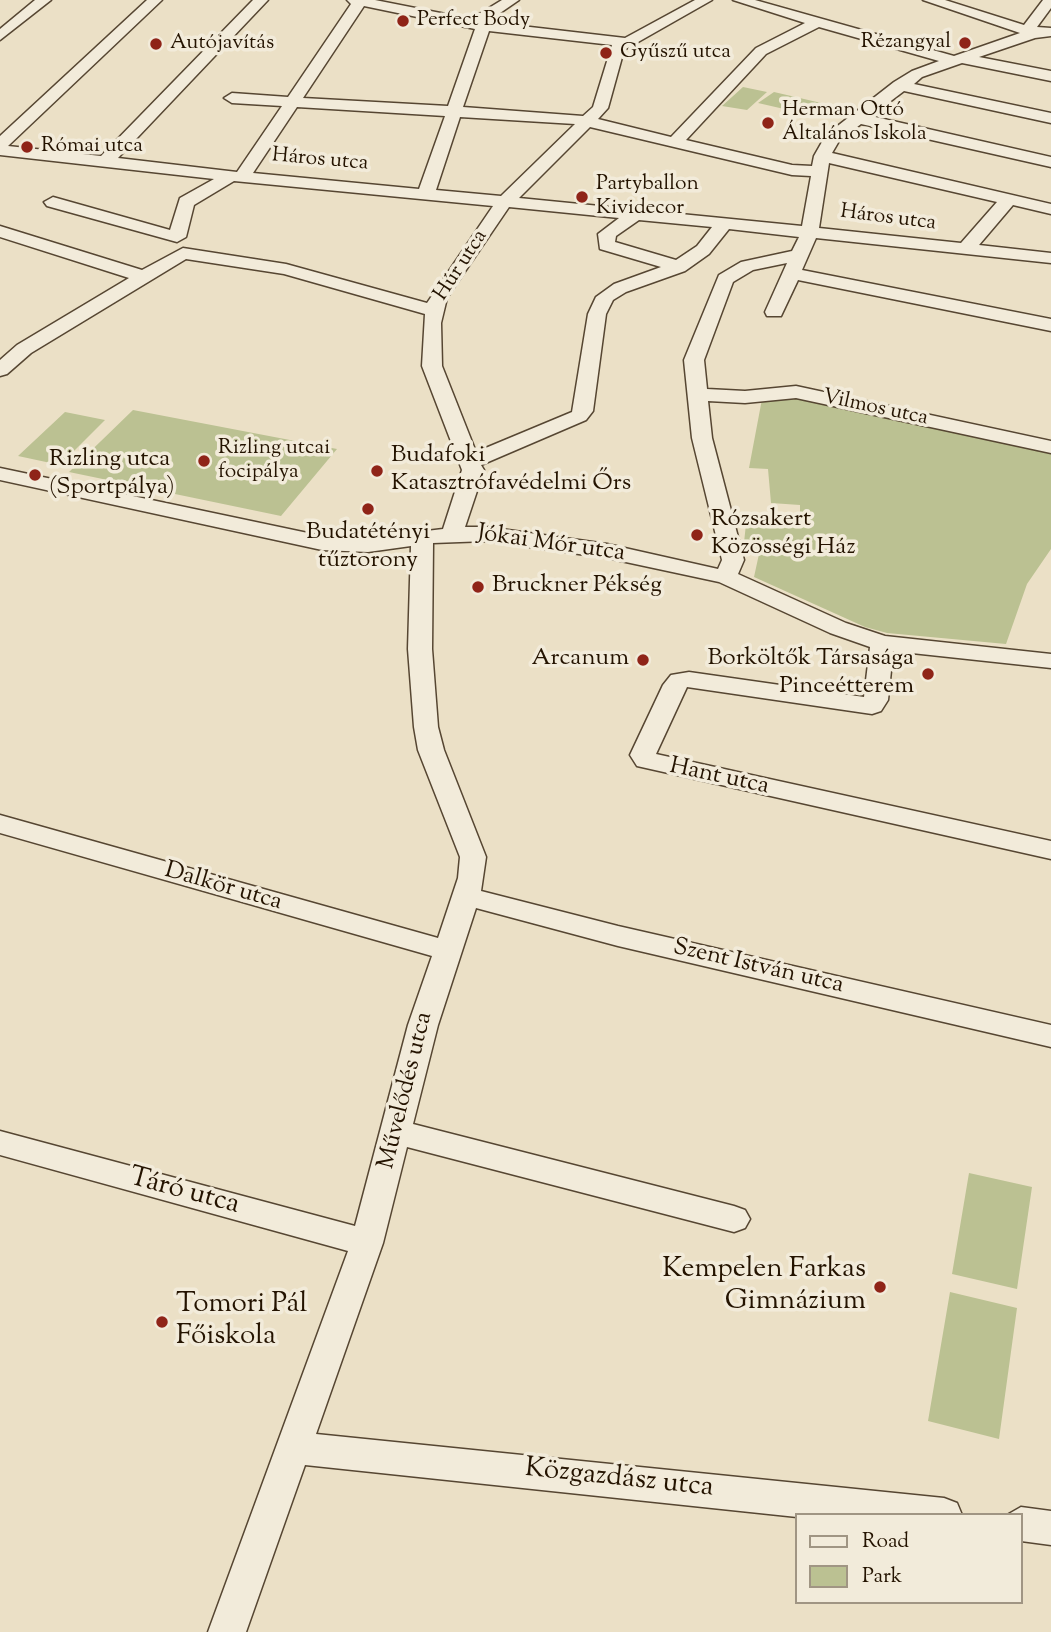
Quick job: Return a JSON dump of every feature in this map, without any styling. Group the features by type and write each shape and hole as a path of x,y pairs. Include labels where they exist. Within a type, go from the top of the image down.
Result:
{"street":[{"path":"0,36 44,0"},
{"path":"0,148 155,0"},
{"path":"105,162 261,0"},
{"path":"426,194 454,113 478,25 512,0"},
{"path":"0,370 24,349 141,276 180,245 186,202 237,176 291,103 357,1 478,25 624,42 705,0"},
{"path":"740,0 958,59 1051,76"},
{"path":"930,0 1034,33 1051,35"},
{"path":"1034,33 1030,27 1050,0"},
{"path":"675,142 761,51 818,22"},
{"path":"774,312 810,232 821,164 832,138 917,74 1034,33"},
{"name":"Húr utca","path":"472,461 432,366 434,311 444,287 506,201 600,108 613,52 624,42"},
{"path":"899,85 1051,118"},
{"path":"232,98 589,121 792,170 821,164 1051,209"},
{"path":"857,118 1051,162"},
{"name":"Háros utca","path":"0,148 237,176 636,214 964,251 1051,258"},
{"path":"964,251 1009,199"},
{"path":"53,202 180,245 286,269 434,311"},
{"path":"636,214 607,234 606,245 679,267"},
{"path":"452,534 471,479 472,461 571,421 583,411 597,314 605,297 620,288 679,267 703,250 725,223"},
{"path":"0,231 141,276"},
{"path":"726,577 733,559 702,438 694,360 725,279 747,267 796,264 1051,325"},
{"name":"Vilmos utca","path":"698,395 746,397 796,392 1051,447"},
{"path":"459,434 532,437"},
{"name":"Jókai Mór utca","path":"4,479 322,543 368,545 452,534 503,535 671,563 726,577 838,628 882,643 1051,661"},
{"name":"Művelődés utca","path":"227,1632 367,1243 423,1025 472,877 473,857 431,750 423,705 420,649 422,539"},
{"name":"Hant utca","path":"882,643 877,701 872,706 689,679 680,680 675,685 643,755 646,760 1051,850"},
{"name":"Dalkör utca","path":"0,824 446,950"},
{"name":"Szent István utca","path":"466,896 618,936 1051,1036"},
{"path":"397,1132 734,1219"},
{"name":"Táró utca","path":"0,1143 367,1243"},
{"name":"Közgazdász utca","path":"293,1448 925,1513"},
{"path":"1023,1524 1051,1528"}],"green space":[{"path":"743,87 767,92 747,110 722,106"},
{"path":"774,92 834,106 819,117 758,103"},
{"path":"783,395 1051,452 1051,549 1027,584 1006,644 887,633 865,627 754,577 759,554 743,552 746,524 800,525 800,505 771,503 768,469 749,468 762,399"},
{"name":"Rizling utcai focipálya","path":"133,410 337,449 281,516 69,472"},
{"path":"65,412 105,420 60,465 18,456"},
{"path":"969,1173 1032,1187 1017,1289 952,1274"},
{"path":"950,1292 1017,1308 999,1439 928,1421"}],"place":[{"name":"Perfect Body","path":"403,21"},
{"name":"Rézangyal","path":"965,43"},
{"name":"Autójavítás","path":"156,44"},
{"name":"Gyűszű utca","path":"606,53"},
{"name":"Herman Ottó Általános Iskola","path":"768,123"},
{"name":"Római utca","path":"27,147"},
{"name":"Partyballon Kividecor","path":"582,197"},
{"name":"Rizling utcai focipálya","path":"204,461"},
{"name":"Budafoki Katasztrófavédelmi Őrs","path":"377,471"},
{"name":"Rizling utca (Sportpálya)","path":"35,475"},
{"name":"Budatétényi tűztorony","path":"368,509"},
{"name":"Rózsakert Közösségi Ház","path":"697,535"},
{"name":"Bruckner Pékség","path":"478,587"},
{"name":"Arcanum","path":"643,660"},
{"name":"Borköltők Társasága Pinceétterem","path":"928,674"},
{"name":"Kempelen Farkas Gimnázium","path":"880,1287"},
{"name":"Tomori Pál Főiskola","path":"162,1322"}]}
